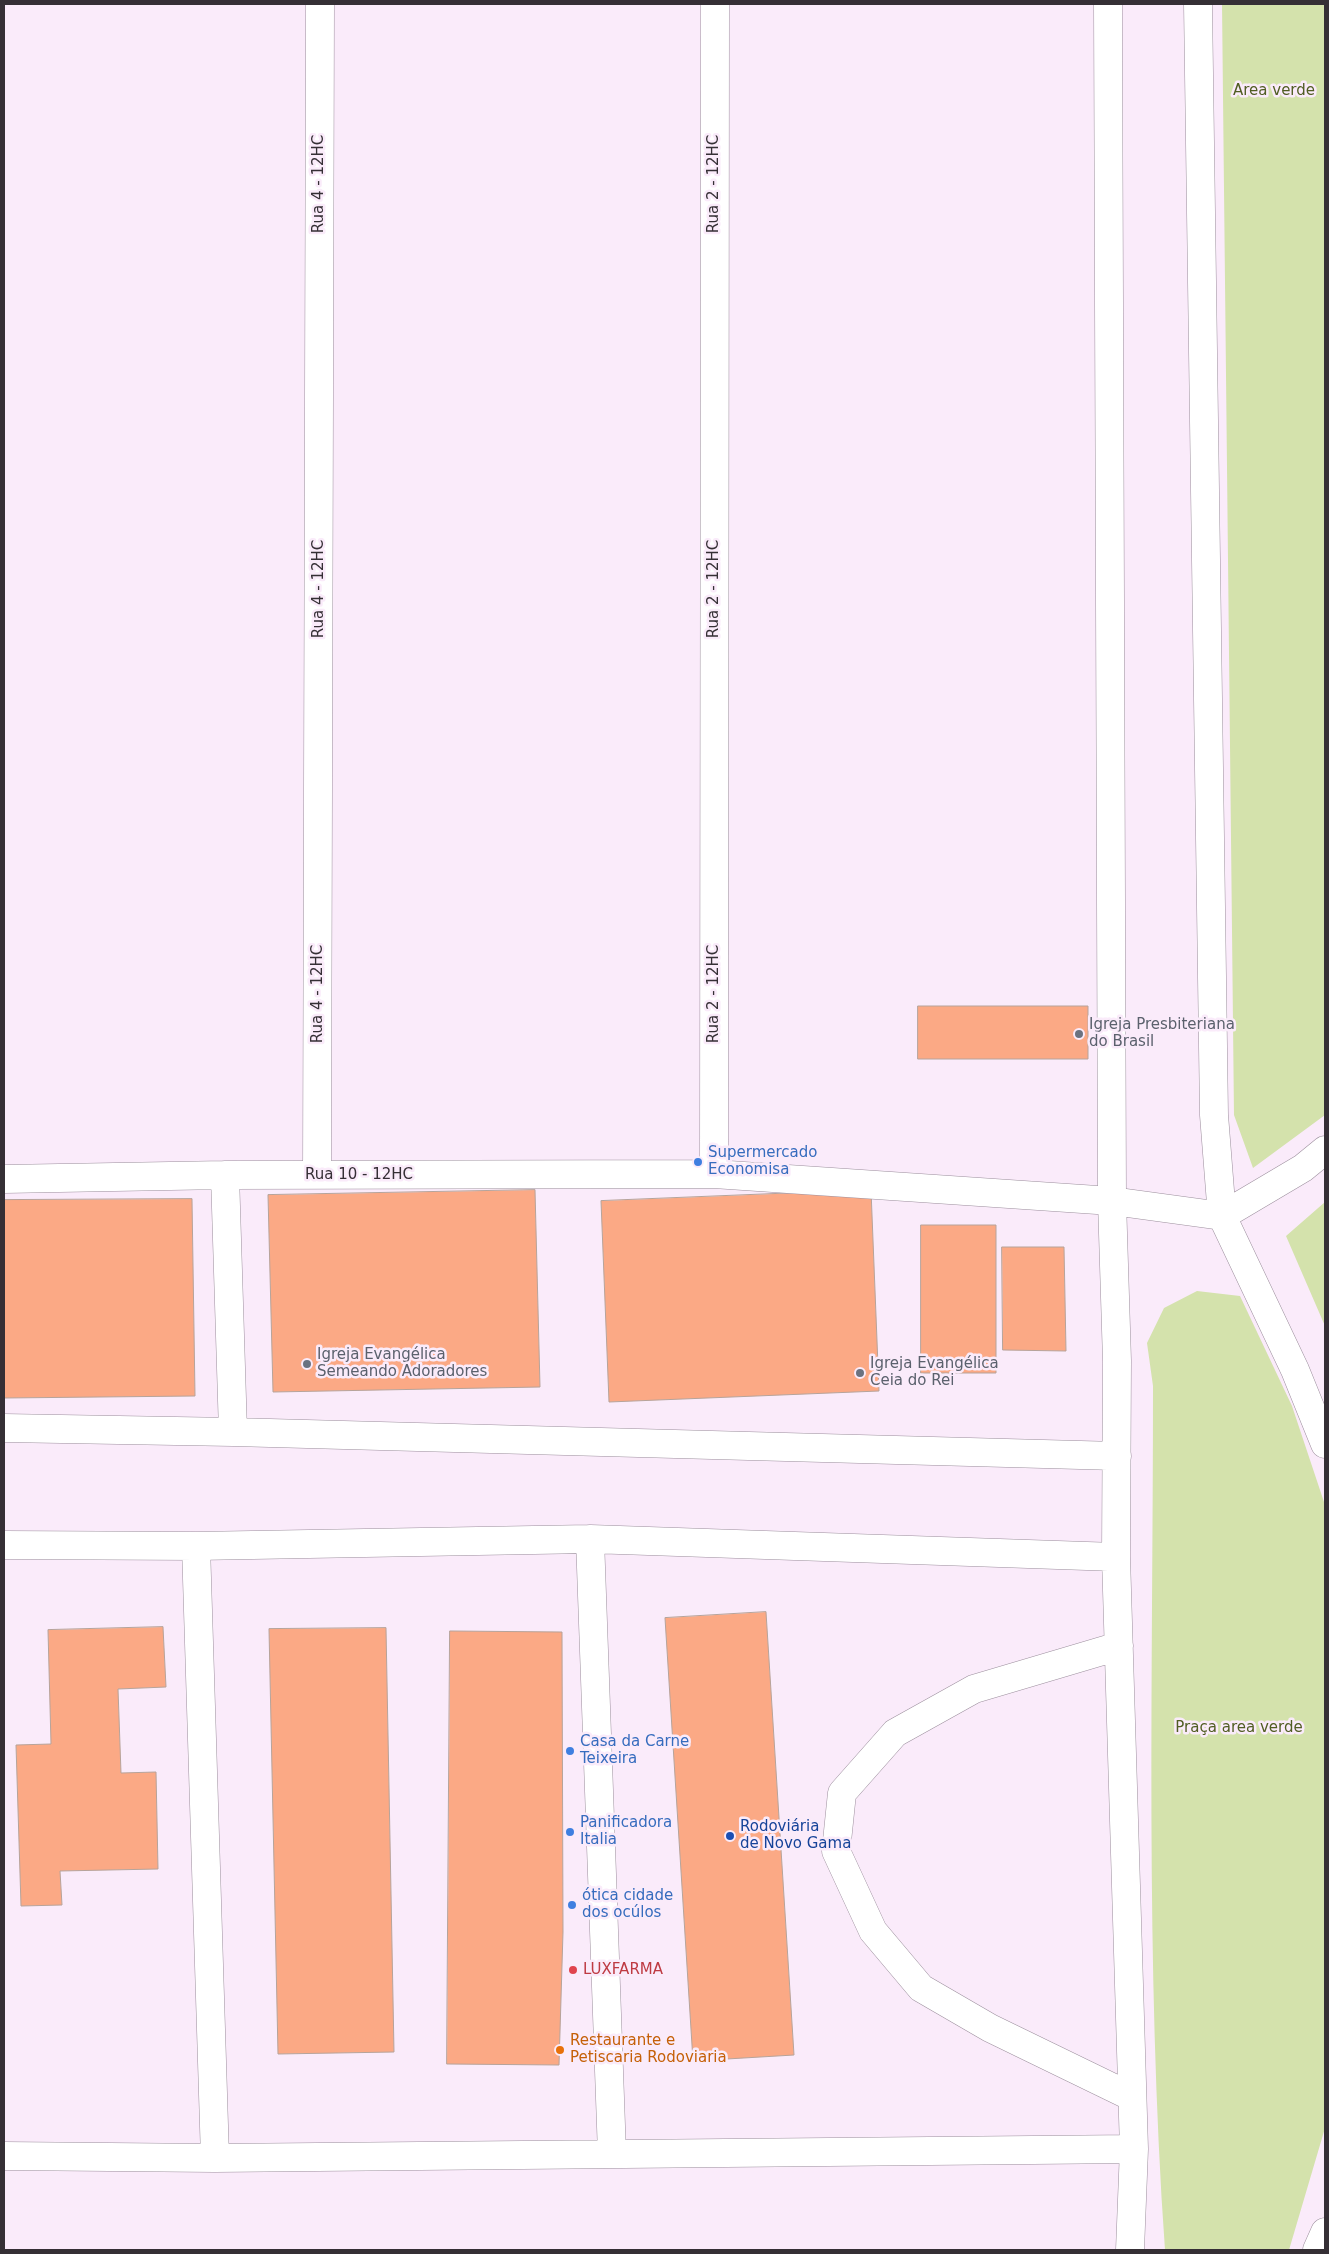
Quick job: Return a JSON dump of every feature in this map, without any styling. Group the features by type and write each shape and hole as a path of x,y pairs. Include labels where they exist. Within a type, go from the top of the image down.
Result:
{"street":[{"name":"Rua 4 - 12HC","path":"318,1175 320,4"},
{"name":"Rua 2 - 12HC","path":"714,1174 715,4"},
{"path":"1108,4 1112,1201 1117,1361 1116,1556 1134,2149 1130,2250"},
{"path":"1198,4 1214,1114 1222,1216 1295,1370 1325,1444"},
{"path":"1222,1216 1303,1168 1325,1150"},
{"name":"Rua 10 - 12HC","path":"4,1178 225,1175 714,1174 1112,1201 1222,1216"},
{"path":"225,1175 233,1432"},
{"path":"4,1428 233,1432 1117,1456"},
{"path":"4,1545 196,1546 590,1539 1116,1556"},
{"path":"590,1539 612,2154"},
{"path":"196,1546 216,2158"},
{"path":"1119,1646 974,1688 895,1733 842,1793 836,1851 873,1931 921,1988 990,2028 1132,2097"},
{"path":"4,2156 216,2158 1134,2149"},
{"path":"1317,2250 1325,2232"}],"green space":[{"name":"Area verde","path":"1222,4 1325,4 1325,1115 1253,1168 1234,1115"},
{"path":"1325,1202 1325,1326 1286,1236"},
{"name":"Praça area verde","path":"1197,1291 1240,1296 1292,1406 1325,1505 1325,2128 1289,2250 1165,2250 1159,2142 1152,1926 1153,1386 1147,1343 1164,1308"}],"building":[{"path":"918,1006 1088,1006 1088,1059 918,1059"},
{"path":"535,1190 540,1387 273,1392 268,1195"},
{"path":"871,1190 879,1391 609,1402 601,1201"},
{"path":"192,1199 195,1396 4,1398 4,1200"},
{"path":"921,1225 996,1225 996,1373 921,1373"},
{"path":"1002,1247 1064,1247 1066,1351 1003,1350"},
{"name":"Rodoviária de Novo Gama","path":"766,1612 794,2055 693,2061 665,1618"},
{"path":"163,1627 166,1687 118,1689 121,1773 156,1772 158,1869 60,1871 62,1905 21,1906 16,1745 51,1744 48,1630"},
{"path":"386,1628 394,2052 278,2054 269,1629"},
{"path":"450,1631 562,1632 563,1932 559,2065 447,2064"}],"place":[{"name":"Igreja Presbiteriana do Brasil","path":"1079,1034"},
{"name":"Supermercado Economisa","path":"698,1162"},
{"name":"Igreja Evangélica Semeando Adoradores","path":"307,1364"},
{"name":"Igreja Evangélica Ceia do Rei","path":"860,1373"},
{"name":"Casa da Carne Teixeira","path":"570,1751"},
{"name":"Panificadora Italia","path":"570,1832"},
{"name":"Rodoviária de Novo Gama","path":"730,1836"},
{"name":"ótica cidade dos ocúlos","path":"572,1905"},
{"name":"LUXFARMA","path":"573,1970"},
{"name":"Restaurante e Petiscaria Rodoviaria","path":"560,2050"}]}
